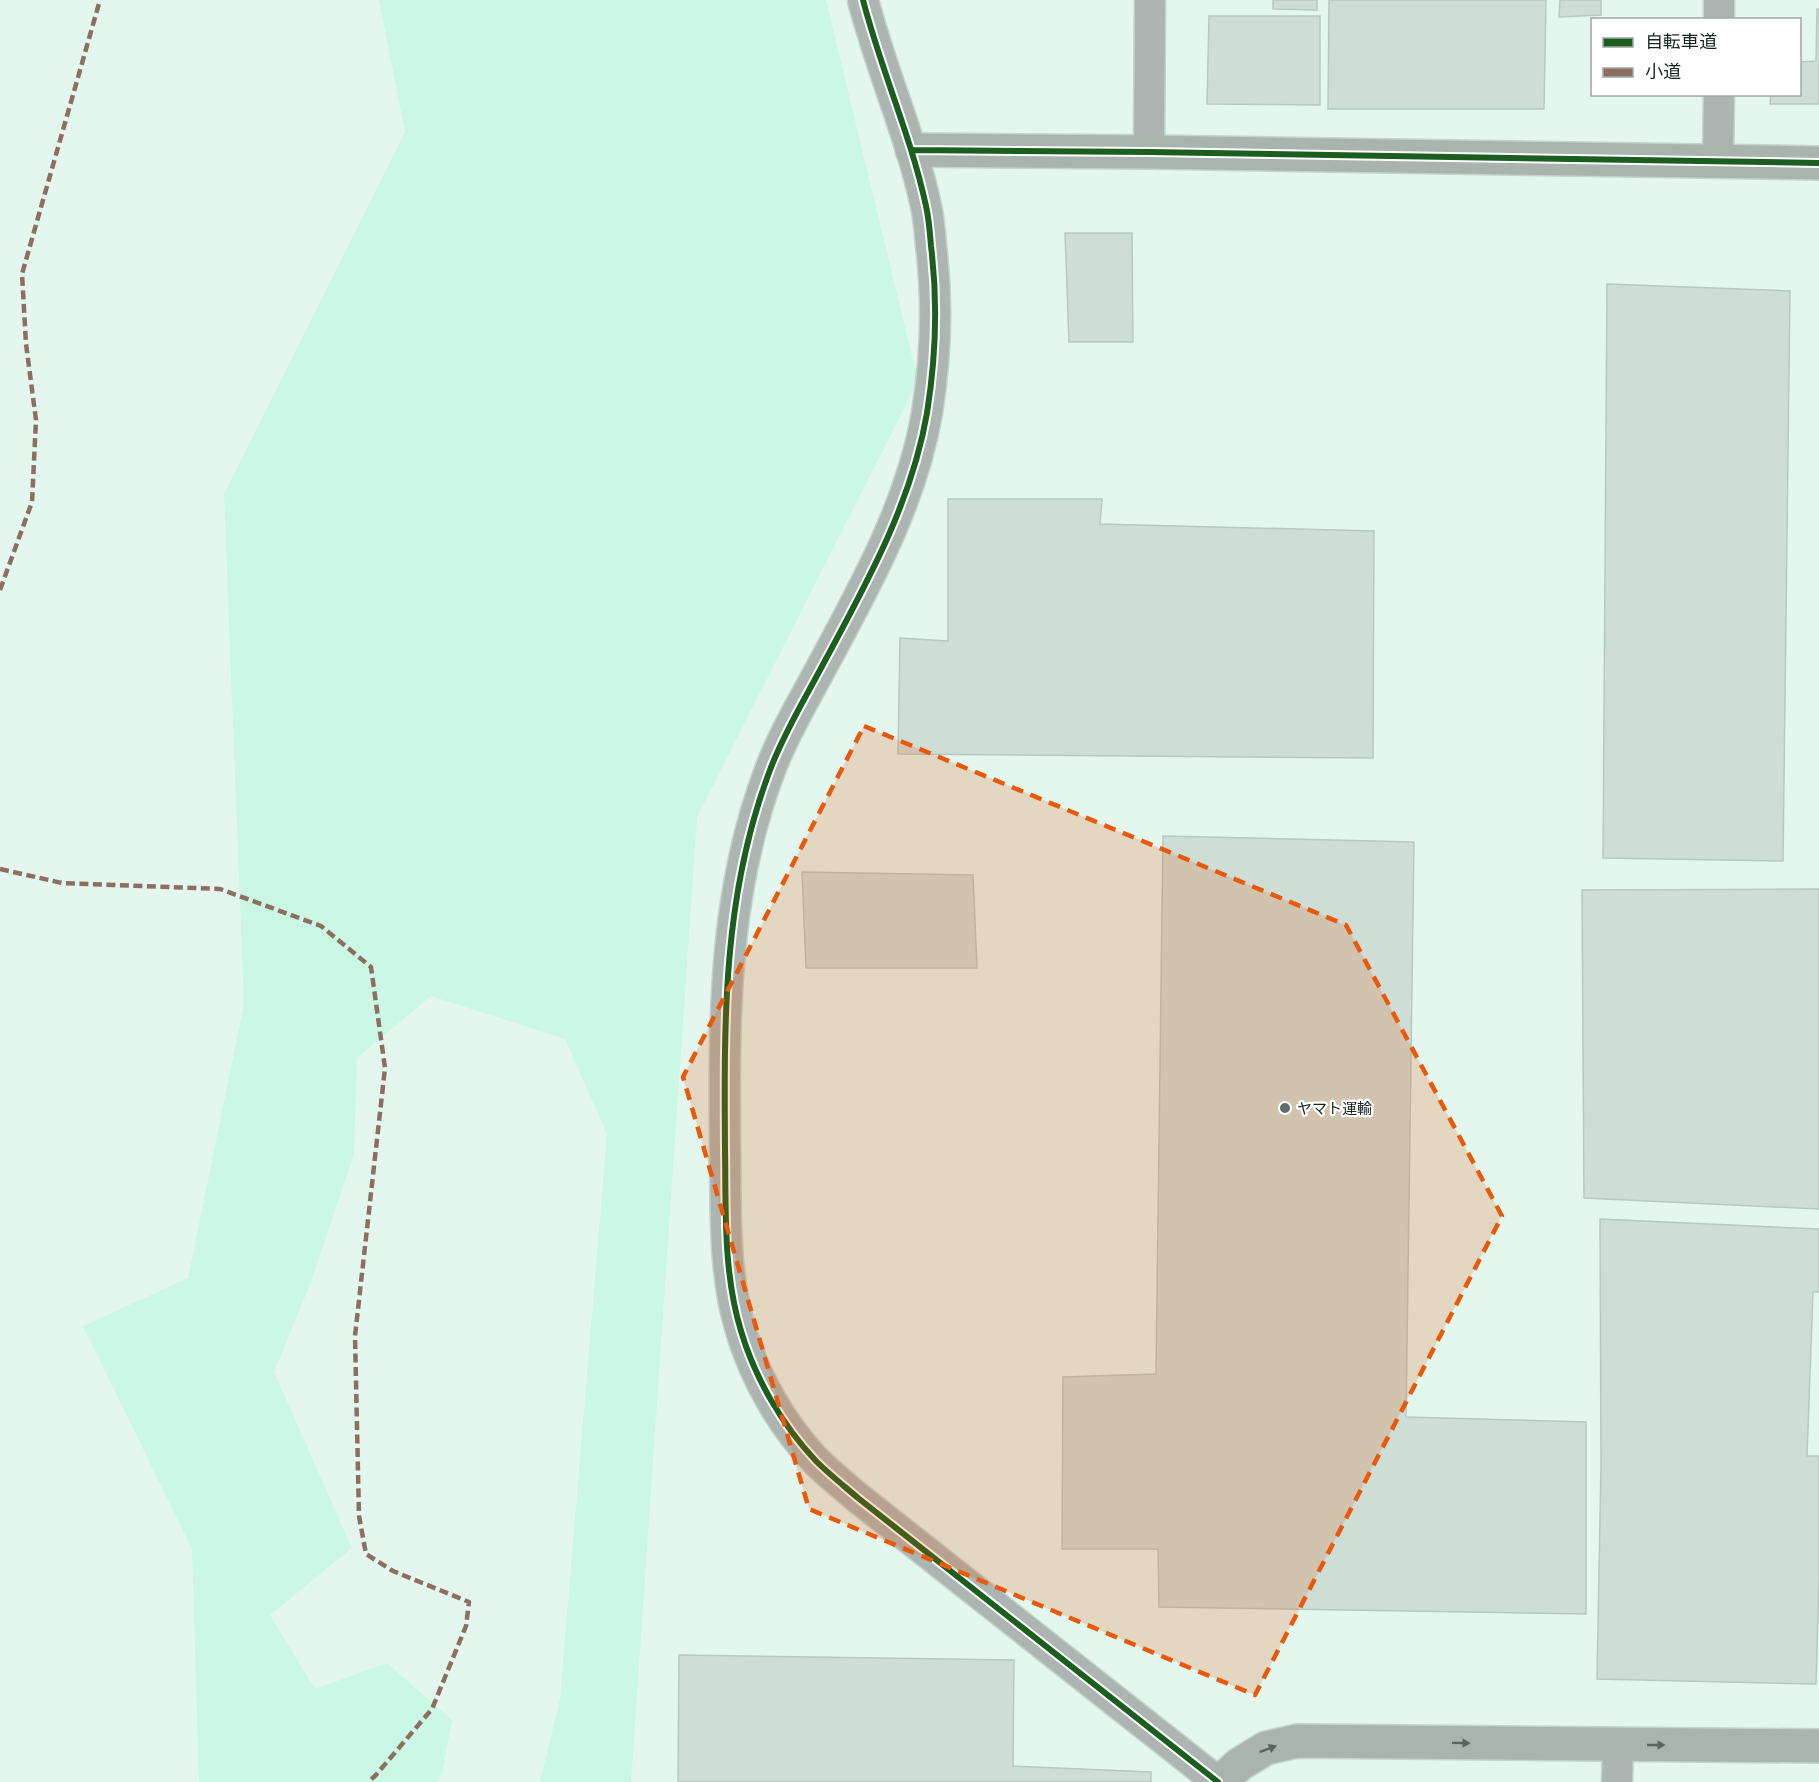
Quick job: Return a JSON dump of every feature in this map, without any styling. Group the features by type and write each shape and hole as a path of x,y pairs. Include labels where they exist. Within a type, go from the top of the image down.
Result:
{"street":[{"path":"863,0 912,150 927,209 934,274 935,345 926,414 913,474 887,542 796,714 770,769 748,839 734,910 726,976 724,1042 726,1231 729,1281 741,1332 758,1375 782,1419 815,1460 858,1498 1219,1782 1240,1764 1266,1748 1297,1741 1819,1746"},
{"path":"1149,152 1150,0"},
{"path":"1719,0 1719,18"},
{"path":"1718,162 1719,96"},
{"path":"912,150 1819,163"},
{"path":"1617,1782 1618,1745"}],"highlighted area":[{"path":"864,726 1346,925 1502,1216 1255,1695 809,1509 683,1077"}],"green space":[{"path":"379,0 826,0 918,381 697,817 631,1782 540,1782 560,1699 607,1134 565,1039 431,996 357,1058 354,1154 311,1282 274,1372 352,1548 270,1615 315,1689 387,1663 452,1720 442,1774 437,1782 199,1782 192,1549 83,1326 188,1278 244,1004 224,494 405,132"}],"building":[{"path":"1273,0 1317,0 1317,10 1273,9"},
{"path":"1329,0 1546,0 1544,109 1328,109"},
{"path":"1560,0 1601,0 1601,15 1559,17"},
{"path":"1817,9 1819,9 1819,104 1770,104 1771,96 1801,96 1801,62 1816,61"},
{"path":"1209,16 1320,16 1320,105 1207,104"},
{"path":"1065,233 1132,233 1133,342 1069,342"},
{"path":"1607,284 1790,291 1783,861 1603,858"},
{"path":"948,499 1102,499 1100,524 1374,531 1373,758 898,754 900,638 948,641"},
{"name":"ヤマト運輸","path":"1163,836 1414,842 1406,1417 1586,1422 1586,1614 1159,1607 1158,1549 1062,1549 1063,1377 1156,1374"},
{"path":"802,872 973,875 977,968 806,968"},
{"path":"1819,889 1819,1209 1584,1198 1582,890"},
{"path":"1600,1219 1819,1229 1819,1292 1813,1292 1807,1456 1819,1456 1816,1684 1597,1679 1601,1465"},
{"path":"679,1655 1014,1660 1013,1766 1151,1772 1151,1782 678,1782"}],"marked path":[{"path":"0,590 32,502 36,420 26,344 22,274 100,0"},
{"path":"0,869 62,883 220,889 321,926 371,967 385,1068 355,1336 359,1516 366,1554 393,1571 469,1602 466,1626 432,1709 368,1782"}],"cycle path":[{"path":"863,0 920,180 927,211 935,288 932,371 920,447 898,514 869,577 775,757 755,817 743,863 730,957 725,1052 725,1194 728,1263 735,1309 747,1349 771,1400 792,1432 816,1461 858,1498 1218,1782"},
{"path":"912,150 1819,163"}],"place":[{"name":"ヤマト運輸","path":"1285,1108"}]}
